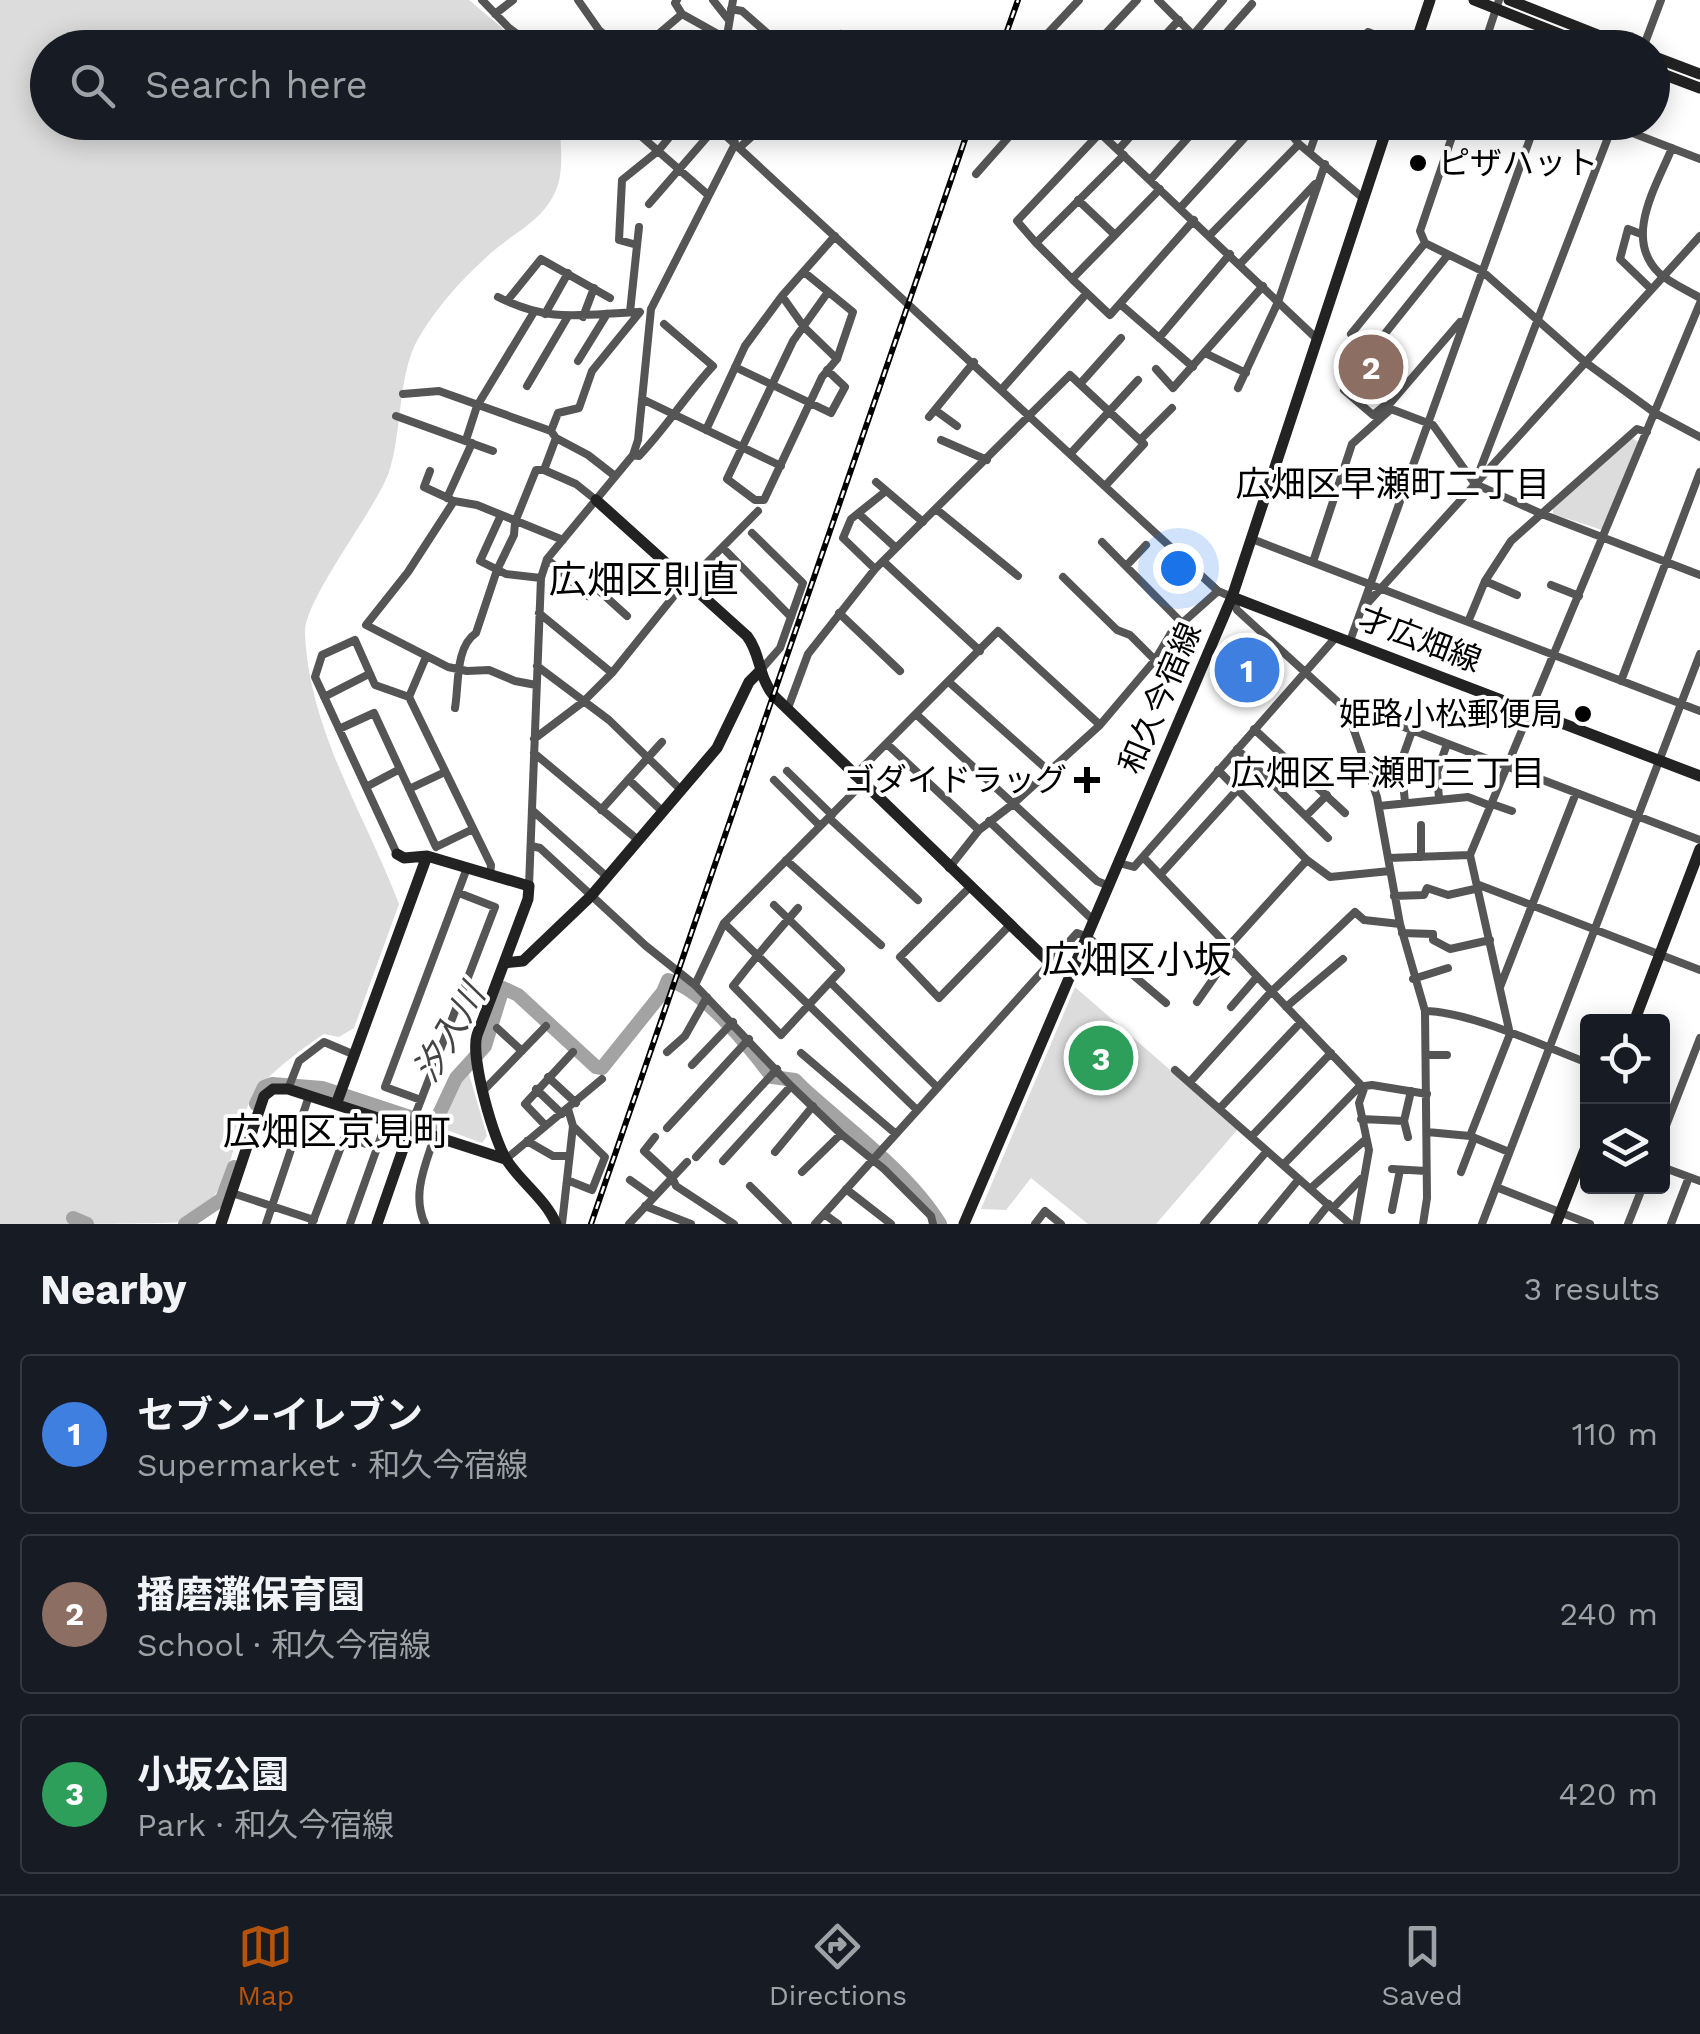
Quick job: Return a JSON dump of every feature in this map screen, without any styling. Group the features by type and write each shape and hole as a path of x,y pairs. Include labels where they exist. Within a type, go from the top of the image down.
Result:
{"street":[{"path":"482,0 514,30"},
{"path":"495,14 513,0"},
{"path":"578,0 599,30"},
{"path":"677,0 682,14 706,30"},
{"path":"713,0 728,19"},
{"path":"1051,30 1079,0"},
{"path":"1109,30 1137,0"},
{"path":"1158,0 1189,30"},
{"path":"1197,30 1224,0"},
{"path":"1419,30 1430,0"},
{"path":"1474,0 1498,4 1555,30"},
{"path":"1509,0 1585,30"},
{"path":"1650,30 1661,0"},
{"path":"727,30 732,4 764,30"},
{"path":"1227,30 1252,4"},
{"path":"1489,30 1498,4"},
{"path":"663,30 682,14"},
{"path":"1170,30 1179,20"},
{"path":"1670,63 1700,74"},
{"path":"1670,77 1700,88"},
{"path":"647,140 707,194"},
{"path":"637,245 620,240 622,180 667,140"},
{"path":"649,204 702,140"},
{"path":"730,140 1218,590 1232,597 1237,610 1306,670 1350,719 1379,806 1401,928 1425,1011 1427,1198 1423,1224"},
{"path":"736,140 737,146"},
{"path":"559,1224 505,1159 497,1142 474,1046 528,899 541,578 548,559 633,455 651,309 707,194 745,140"},
{"path":"976,174 1006,140"},
{"path":"1093,140 1017,220 1110,315 1194,220"},
{"path":"1108,140 1318,340"},
{"path":"1036,243 1130,140"},
{"path":"1150,180 1186,140"},
{"path":"1181,208 1243,140"},
{"path":"1295,140 1364,199"},
{"path":"1310,151 1314,140"},
{"name":"和久今宿線","path":"964,1224 1232,597 1383,140"},
{"path":"1451,140 1420,230 1426,243 1482,271 1584,362 1655,413 1700,436"},
{"path":"1362,610 1426,420 1529,140"},
{"path":"1474,484 1604,140"},
{"path":"1651,140 1700,159"},
{"path":"1210,235 1298,144"},
{"path":"1461,1172 1510,1034 1470,856 1700,301 1662,276 1647,259 1641,234 1672,148"},
{"path":"1238,388 1278,302 1325,164"},
{"path":"1240,264 1319,180"},
{"path":"1072,279 1160,189"},
{"path":"1078,200 1115,235"},
{"path":"630,312 639,227"},
{"path":"1641,234 1628,229 1620,259 1651,289"},
{"path":"706,430 745,346 782,296 835,236"},
{"path":"1119,863 1134,867 1306,670 1344,639 1362,610 1700,236"},
{"path":"1351,334 1426,243"},
{"path":"1160,338 1230,254"},
{"path":"1371,352 1447,256"},
{"path":"610,298 542,259 502,299 534,312 567,318 651,309"},
{"path":"804,272 853,312 837,359 810,402 764,500 754,500 727,480 793,341 828,292"},
{"path":"544,314 568,273"},
{"path":"1156,368 1174,388 1262,286"},
{"path":"584,317 594,288"},
{"path":"1002,389 1087,293"},
{"path":"782,296 804,326 837,359"},
{"path":"1120,304 1193,367"},
{"path":"534,312 478,406 450,499 408,572 366,625 459,670 489,670 536,686"},
{"path":"544,470 560,412 578,408 598,362 640,312"},
{"path":"598,362 581,357 608,314"},
{"path":"1313,562 1352,444 1389,408 1466,315"},
{"path":"528,386 567,318"},
{"path":"633,455 640,456 664,431 673,414 713,366 664,324"},
{"path":"1080,384 1121,338"},
{"path":"1205,353 1246,373"},
{"path":"957,426 932,414 974,362"},
{"path":"735,367 832,413 845,386 828,370"},
{"path":"788,708 808,654 839,612 896,548 1070,375 1144,444 1106,485"},
{"path":"1070,452 1138,380"},
{"path":"403,394 439,390 553,435 615,476"},
{"path":"1344,390 1374,416 1384,406 1433,425 1474,484 1700,575"},
{"path":"642,399 781,466"},
{"path":"1140,440 1172,408"},
{"path":"396,416 494,451"},
{"path":"1468,622 1485,581 1511,542 1638,429 1647,432"},
{"path":"942,440 986,460"},
{"path":"430,470 424,487 563,540"},
{"path":"455,708 459,670 469,638 476,633 536,470 544,470 576,484 688,580 754,645 768,688 1049,962"},
{"path":"1620,680 1700,472"},
{"path":"876,482 923,522"},
{"path":"875,570 843,538 851,518 860,515 886,491"},
{"path":"936,509 1018,576"},
{"path":"534,739 583,702 612,673 688,580 758,511"},
{"path":"501,515 480,561 497,570 541,578"},
{"path":"860,515 896,548"},
{"path":"504,963 522,961 590,896 716,748 748,682 776,655 803,583 752,533"},
{"path":"1252,539 1700,711"},
{"path":"1102,542 1182,622"},
{"path":"1126,566 1146,545"},
{"path":"726,551 791,617"},
{"path":"548,559 588,596 604,577"},
{"path":"884,562 980,651"},
{"path":"1063,577 1117,630 1130,635 1155,660"},
{"path":"1485,581 1518,594"},
{"path":"1551,585 1579,596"},
{"path":"596,587 627,616"},
{"path":"949,868 979,830 1014,804 1100,726 1155,660 1171,634 1218,590"},
{"name":"才広畑線","path":"1232,597 1700,776"},
{"path":"839,612 900,671"},
{"path":"539,613 612,673"},
{"path":"695,985 724,923 830,816 887,744 998,632 1100,726"},
{"path":"490,876 491,865 409,698 375,685 355,640 322,655 315,677 397,854 404,858 427,856 490,876 528,886"},
{"path":"1482,1224 1700,654"},
{"path":"409,698 426,657"},
{"path":"537,666 608,720 681,790"},
{"path":"324,697 369,674"},
{"path":"950,683 1050,772"},
{"path":"339,729 374,713 436,847 474,829"},
{"path":"917,715 1097,881 1109,886"},
{"path":"1350,719 1374,716 1700,840"},
{"path":"1254,729 1346,812"},
{"path":"1405,802 1400,762 1412,731"},
{"path":"601,810 662,742"},
{"path":"887,744 979,830"},
{"path":"1440,800 1437,772 1447,744"},
{"path":"1237,749 1328,838"},
{"path":"534,753 638,840"},
{"path":"366,787 400,769"},
{"path":"1218,770 1307,860 1330,877 1390,871"},
{"path":"787,771 918,900"},
{"path":"409,789 445,772"},
{"path":"628,780 662,811"},
{"path":"774,780 820,826"},
{"path":"1160,875 1238,789"},
{"path":"1500,987 1576,793"},
{"path":"1306,816 1326,795"},
{"path":"1379,806 1468,797 1512,811"},
{"path":"532,810 606,876"},
{"path":"989,821 1094,921"},
{"path":"1421,825 1422,857"},
{"path":"531,846 540,848 695,985 776,1073 873,1159 931,1216 933,1224"},
{"path":"1637,1014 1700,850"},
{"path":"337,1102 427,856"},
{"path":"1388,858 1470,856"},
{"path":"1142,857 1363,1086 1427,1094"},
{"path":"786,860 881,945"},
{"path":"1197,1002 1230,949 1307,860"},
{"path":"420,1100 385,1087 466,868"},
{"path":"970,887 900,957 938,998 1010,925"},
{"path":"1394,896 1424,894 1427,888 1448,895 1479,887 1700,970"},
{"path":"377,1224 410,1126 496,907 459,892"},
{"path":"774,905 788,919 842,970 781,1035 732,986 756,955 788,919 798,908"},
{"path":"1190,1082 1271,992 1355,912 1364,920 1433,934 1433,940 1450,949 1490,940"},
{"path":"724,923 917,1110"},
{"path":"815,1224 1076,933 1088,936 1166,1003"},
{"path":"1286,1007 1343,958"},
{"path":"1413,979 1448,968"},
{"path":"1231,1007 1256,978"},
{"path":"830,983 937,1087"},
{"path":"667,1052 685,1036 707,998"},
{"path":"1425,1011 1510,1034 1580,1061"},
{"path":"692,1065 733,1022"},
{"path":"1220,1108 1301,1022"},
{"path":"484,1090 546,1026"},
{"path":"497,1028 522,1051"},
{"path":"1670,1114 1700,1038"},
{"path":"666,1128 747,1041"},
{"path":"288,1089 299,1061 324,1042 354,1055"},
{"path":"545,1125 525,1104 573,1052"},
{"path":"801,1053 896,1134"},
{"path":"1252,1136 1331,1053"},
{"path":"1426,1055 1448,1055"},
{"path":"1175,1070 1353,1224 1369,1150 1359,1104 1363,1086"},
{"path":"696,1157 776,1073"},
{"path":"548,1077 569,1108 573,1126 559,1224"},
{"path":"505,1159 602,1079"},
{"path":"723,1161 792,1086"},
{"path":"1283,1165 1363,1086"},
{"path":"221,1224 264,1096 273,1089 337,1102 505,1159"},
{"path":"536,1090 569,1108"},
{"path":"1408,1137 1404,1122 1411,1091"},
{"path":"266,1224 309,1095"},
{"path":"1670,1096 1676,1098"},
{"path":"774,1152 813,1106"},
{"path":"350,1224 387,1119"},
{"path":"1361,1120 1404,1122"},
{"path":"567,1180 592,1190 605,1157 573,1126"},
{"path":"1427,1132 1472,1137 1509,1152"},
{"path":"802,1172 841,1134"},
{"path":"425,1224 419,1205 420,1182 436,1135"},
{"path":"232,1193 313,1222 345,1136 377,1148"},
{"path":"716,1136 732,1151"},
{"path":"655,1137 644,1151 672,1177 676,1186 734,1224"},
{"path":"1311,1188 1366,1140"},
{"path":"526,1141 553,1156 568,1156"},
{"path":"1208,1223 1267,1151"},
{"path":"628,1224 687,1162"},
{"path":"1558,1218 1580,1162"},
{"path":"1392,1210 1396,1169 1426,1171"},
{"path":"1670,1170 1700,1181"},
{"path":"1313,1224 1363,1176"},
{"path":"1671,1224 1689,1177"},
{"path":"1262,1224 1299,1179"},
{"path":"630,1181 654,1197"},
{"path":"750,1186 788,1224"},
{"path":"1496,1187 1558,1218 1590,1224"},
{"path":"846,1190 891,1224"},
{"path":"1628,1224 1640,1194"},
{"path":"646,1206 676,1222 691,1224"},
{"path":"1035,1224 1045,1211 1061,1224"},
{"path":"824,1214 838,1224"}],"shaded area":[{"path":"0,0 469,0 503,30 30,30 30,140 560,140 561,157 560,175 550,201 536,218 461,282 418,339 403,386 389,472 307,618 309,669 317,704 341,771 399,904 354,1028 339,1037 324,1034 261,1086 246,1110 230,1164 214,1196 183,1222 0,1224"},
{"path":"1632,438 1638,442 1602,530 1553,514 1553,509"},
{"path":"1075,987 1238,1129 1156,1224 1088,1224 1031,1178 1006,1210 981,1209"},
{"path":"467,1067 487,1136 482,1143 436,1126 457,1078"}],"waterway":[{"name":"汐入川","path":"256,1104 264,1087 272,1084 322,1088 434,1125 456,1078 485,1046 503,988 518,995 596,1067 602,1068 663,992 668,980 711,1007 772,1077 795,1080 877,1152 912,1187 940,1224"},
{"name":"汐入川","path":"185,1224 222,1199 234,1167"},
{"name":"汐入川","path":"73,1218 87,1224"}],"railway":[{"path":"1007,30 1018,0"},
{"path":"591,1224 965,140"}],"place":[{"name":"ピザハット","path":"1418,163"},
{"name":"播磨灘保育園","path":"1371,367"},
{"name":"セブン-イレブン","path":"1247,670"},
{"name":"姫路小松郵便局","path":"1583,714"},
{"name":"ゴダイドラッグ","path":"1087,780"},
{"name":"小坂公園","path":"1101,1058"}],"district":[{"name":"広畑区早瀬町二丁目","path":"1393,484"},
{"name":"広畑区則直","path":"644,580"},
{"name":"広畑区早瀬町三丁目","path":"1388,773"},
{"name":"広畑区小坂","path":"1137,960"},
{"name":"広畑区京見町","path":"337,1132"}]}
